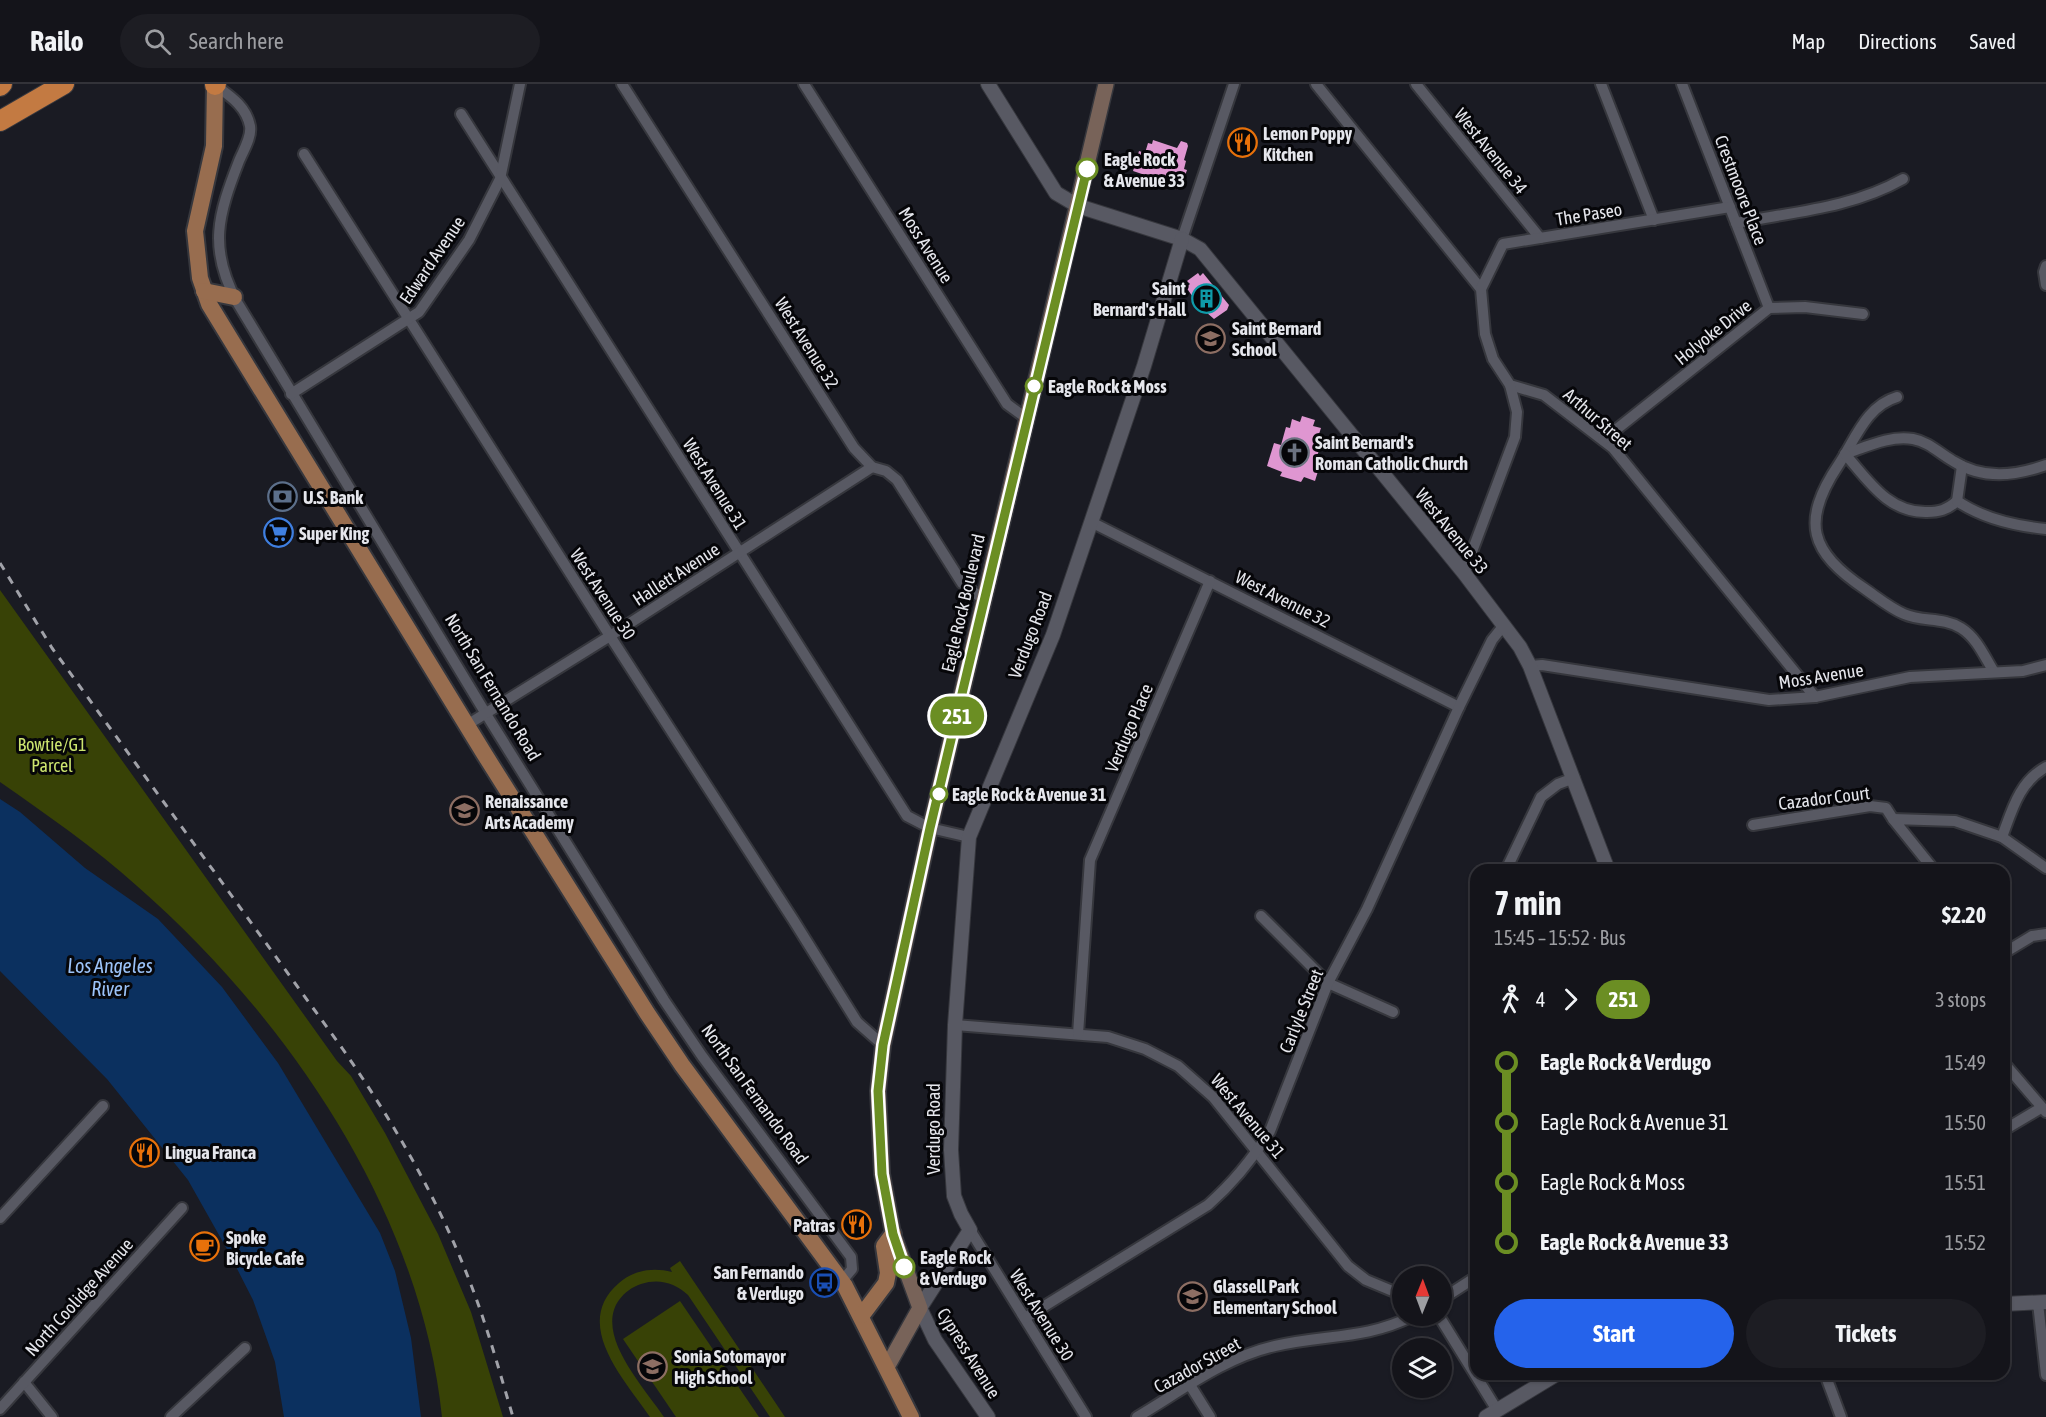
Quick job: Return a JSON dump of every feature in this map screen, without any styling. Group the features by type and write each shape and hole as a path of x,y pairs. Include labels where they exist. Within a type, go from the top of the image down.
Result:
{"highway":[{"path":"0,121 64,84"}],"main road":[{"name":"North San Fernando Road","path":"216,84 214,146 195,231 196,250 204,291 225,334 653,1021 844,1284 862,1315 911,1417"},
{"name":"Eagle Rock Boulevard","path":"920,1308 893,1234 882,1174 878,1091 883,1045 930,828 1106,84"},
{"path":"204,291 234,297"},
{"path":"862,1315 880,1293 888,1278 884,1246 893,1234"},
{"path":"844,1284 880,1293"},
{"path":"887,1367 920,1308"}],"street":[{"name":"North San Fernando Road","path":"216,84 244,110 250,129 225,198 219,227 222,262 234,297 486,714 664,1000 702,1056 851,1257 852,1269 844,1284"},
{"name":"Edward Avenue","path":"291,394 410,320 419,312 469,240 500,179 520,84"},
{"name":"West Avenue 32","path":"621,84 854,448 872,467 886,471 897,480 962,583 984,600"},
{"name":"Moss Avenue","path":"804,84 1007,404 1026,418"},
{"name":"West Avenue 33","path":"988,84 1056,193 1078,206 1182,238 1200,249 1464,573 1520,647 1530,666 1606,864"},
{"name":"Verdugo Road","path":"970,1230 961,1214 952,1180 955,1025 969,837 1053,635 1144,366 1182,238 1234,84"},
{"path":"1316,84 1481,289 1485,334 1493,359 1510,385 1517,412 1515,438 1464,573"},
{"name":"West Avenue 34","path":"1416,84 1540,238"},
{"path":"1601,84 1654,220"},
{"name":"Crestmoore Place","path":"1682,84 1769,308"},
{"name":"West Avenue 31","path":"461,114 500,179 514,197 907,816 930,828 969,837"},
{"name":"West Avenue 30","path":"304,154 610,636 770,882 857,1022 883,1045"},
{"path":"1736,223 1848,202 1885,189 1903,178"},
{"name":"The Paseo","path":"1481,289 1503,244 1730,207"},
{"path":"2046,266 2044,272 2046,285"},
{"name":"Holyoke Drive","path":"1603,440 1769,308 1805,307 1863,314"},
{"name":"Arthur Street","path":"1510,385 1544,395 1612,448 1815,697"},
{"path":"1896,397 1873,409 1827,482 1817,506 1816,530 1824,554 1840,573 1894,609 1917,618 1950,622 1967,633 1975,641 1994,672"},
{"path":"1845,454 1891,440 1911,439 1933,447 1962,466 1982,473 2017,474 2046,465"},
{"path":"1845,454 1879,494 1900,507 1932,512 1947,510 1957,501 1962,466"},
{"name":"Hallett Avenue","path":"467,725 872,467"},
{"path":"1957,501 1970,510 2004,521 2046,529"},
{"name":"West Avenue 32","path":"1091,522 1459,707"},
{"name":"Verdugo Place","path":"1078,1034 1090,860 1210,581"},
{"name":"Carlyle Street","path":"1024,1318 1208,1205 1232,1184 1257,1153 1270,1131 1286,1093 1328,983 1367,909 1459,707 1492,640 1504,625"},
{"name":"Moss Avenue","path":"1530,666 1769,700 1815,697 1910,677 2023,671 2046,665"},
{"path":"2002,837 2022,789 2031,778 2046,767"},
{"path":"1509,864 1541,797 1558,784 1574,778"},
{"name":"Cazador Court","path":"1753,825 1870,806 1886,808 1893,819"},
{"path":"1893,819 1955,821 1974,825 2002,837 2046,868"},
{"path":"1893,819 1929,864"},
{"path":"1261,916 1328,983 1393,1012"},
{"path":"2010,949 2032,936 2046,934"},
{"name":"West Avenue 31","path":"955,1025 1108,1037 1130,1043 1178,1066 1213,1096 1348,1266 1366,1281 1392,1291"},
{"path":"2010,1070 2043,1110 2010,1127"},
{"path":"0,1218 103,1106"},
{"name":"North Coolidge Avenue","path":"0,1409 182,1208"},
{"path":"920,1308 970,1230"},
{"name":"West Avenue 30","path":"970,1230 1086,1417"},
{"path":"1452,1293 1470,1281"},
{"path":"2010,1304 2042,1302 2046,1375"},
{"name":"Cypress Avenue","path":"920,1308 935,1340 988,1417"},
{"name":"Cazador Street","path":"1137,1417 1228,1363 1258,1351 1303,1340 1358,1335 1392,1325"},
{"path":"1444,1326 1470,1373"},
{"path":"171,1417 245,1348"},
{"path":"1474,1380 1492,1414 1547,1380"},
{"path":"1828,1380 1841,1417"},
{"path":"24,1382 52,1417"},
{"path":"1190,1385 1210,1417"}],"green space":[{"name":"Bowtie/G1 Parcel","path":"0,590 337,1061 351,1076 385,1133 438,1234 471,1312 503,1417 442,1417 429,1341 407,1267 376,1194 339,1125 295,1059 246,996 193,939 121,872 0,782"},
{"path":"680,1261 785,1417 770,1417 688,1295 678,1287 666,1283 648,1282 632,1288 619,1300 613,1314 613,1329 617,1345 625,1361 664,1417 650,1417 628,1386 607,1351 601,1334 600,1316 606,1299 619,1283 631,1275 651,1270 672,1272 670,1268"},
{"path":"680,1301 759,1417 676,1417 623,1339"}],"water":[{"name":"Los Angeles River","path":"0,799 20,812 85,868 158,919 222,987 278,1063 380,1233 395,1271 411,1338 421,1417 284,1417 275,1362 253,1300 188,1180 107,1079 0,971"}],"building":[{"path":"1153,140 1177,148 1181,141 1187,143 1184,169 1187,170 1180,190 1144,179 1145,175 1133,171 1139,151 1145,153 1148,143 1152,144"},
{"name":"Saint Bernard's Hall","path":"1198,273 1200,276 1203,273 1229,305 1227,310 1214,319 1199,306 1186,287 1190,284 1187,281"},
{"name":"Saint Bernard's Roman Catholic Church","path":"1302,416 1315,420 1313,426 1321,428 1318,437 1322,442 1317,456 1322,458 1315,481 1304,477 1301,482 1280,476 1282,472 1267,466 1274,443 1281,445 1286,427 1290,428 1292,419 1300,422"}],"railway":[{"path":"0,563 52,648 342,1048 395,1130 442,1217 468,1277 513,1417"}],"bus line":[{"name":"251","path":"904,1267 887,1207 879,1139 878,1091 889,1008 1026,418 1087,169"}],"place":[{"name":"Lemon Poppy Kitchen","path":"1242,143"},
{"name":"Eagle Rock & Avenue 33","path":"1087,169"},
{"name":"Saint Bernard's Hall","path":"1207,298"},
{"name":"Saint Bernard School","path":"1211,338"},
{"name":"Eagle Rock & Moss","path":"1034,386"},
{"name":"Saint Bernard's Roman Catholic Church","path":"1294,452"},
{"name":"U.S. Bank","path":"282,497"},
{"name":"Super King","path":"278,533"},
{"name":"Eagle Rock & Avenue 31","path":"939,794"},
{"name":"Renaissance Arts Academy","path":"464,811"},
{"name":"Lingua Franca","path":"144,1152"},
{"name":"Patras","path":"856,1225"},
{"name":"Spoke Bicycle Cafe","path":"205,1247"},
{"name":"Eagle Rock & Verdugo","path":"904,1267"},
{"name":"San Fernando & Verdugo","path":"825,1282"},
{"name":"Glassell Park Elementary School","path":"1192,1296"},
{"name":"Sonia Sotomayor High School","path":"653,1366"}]}
